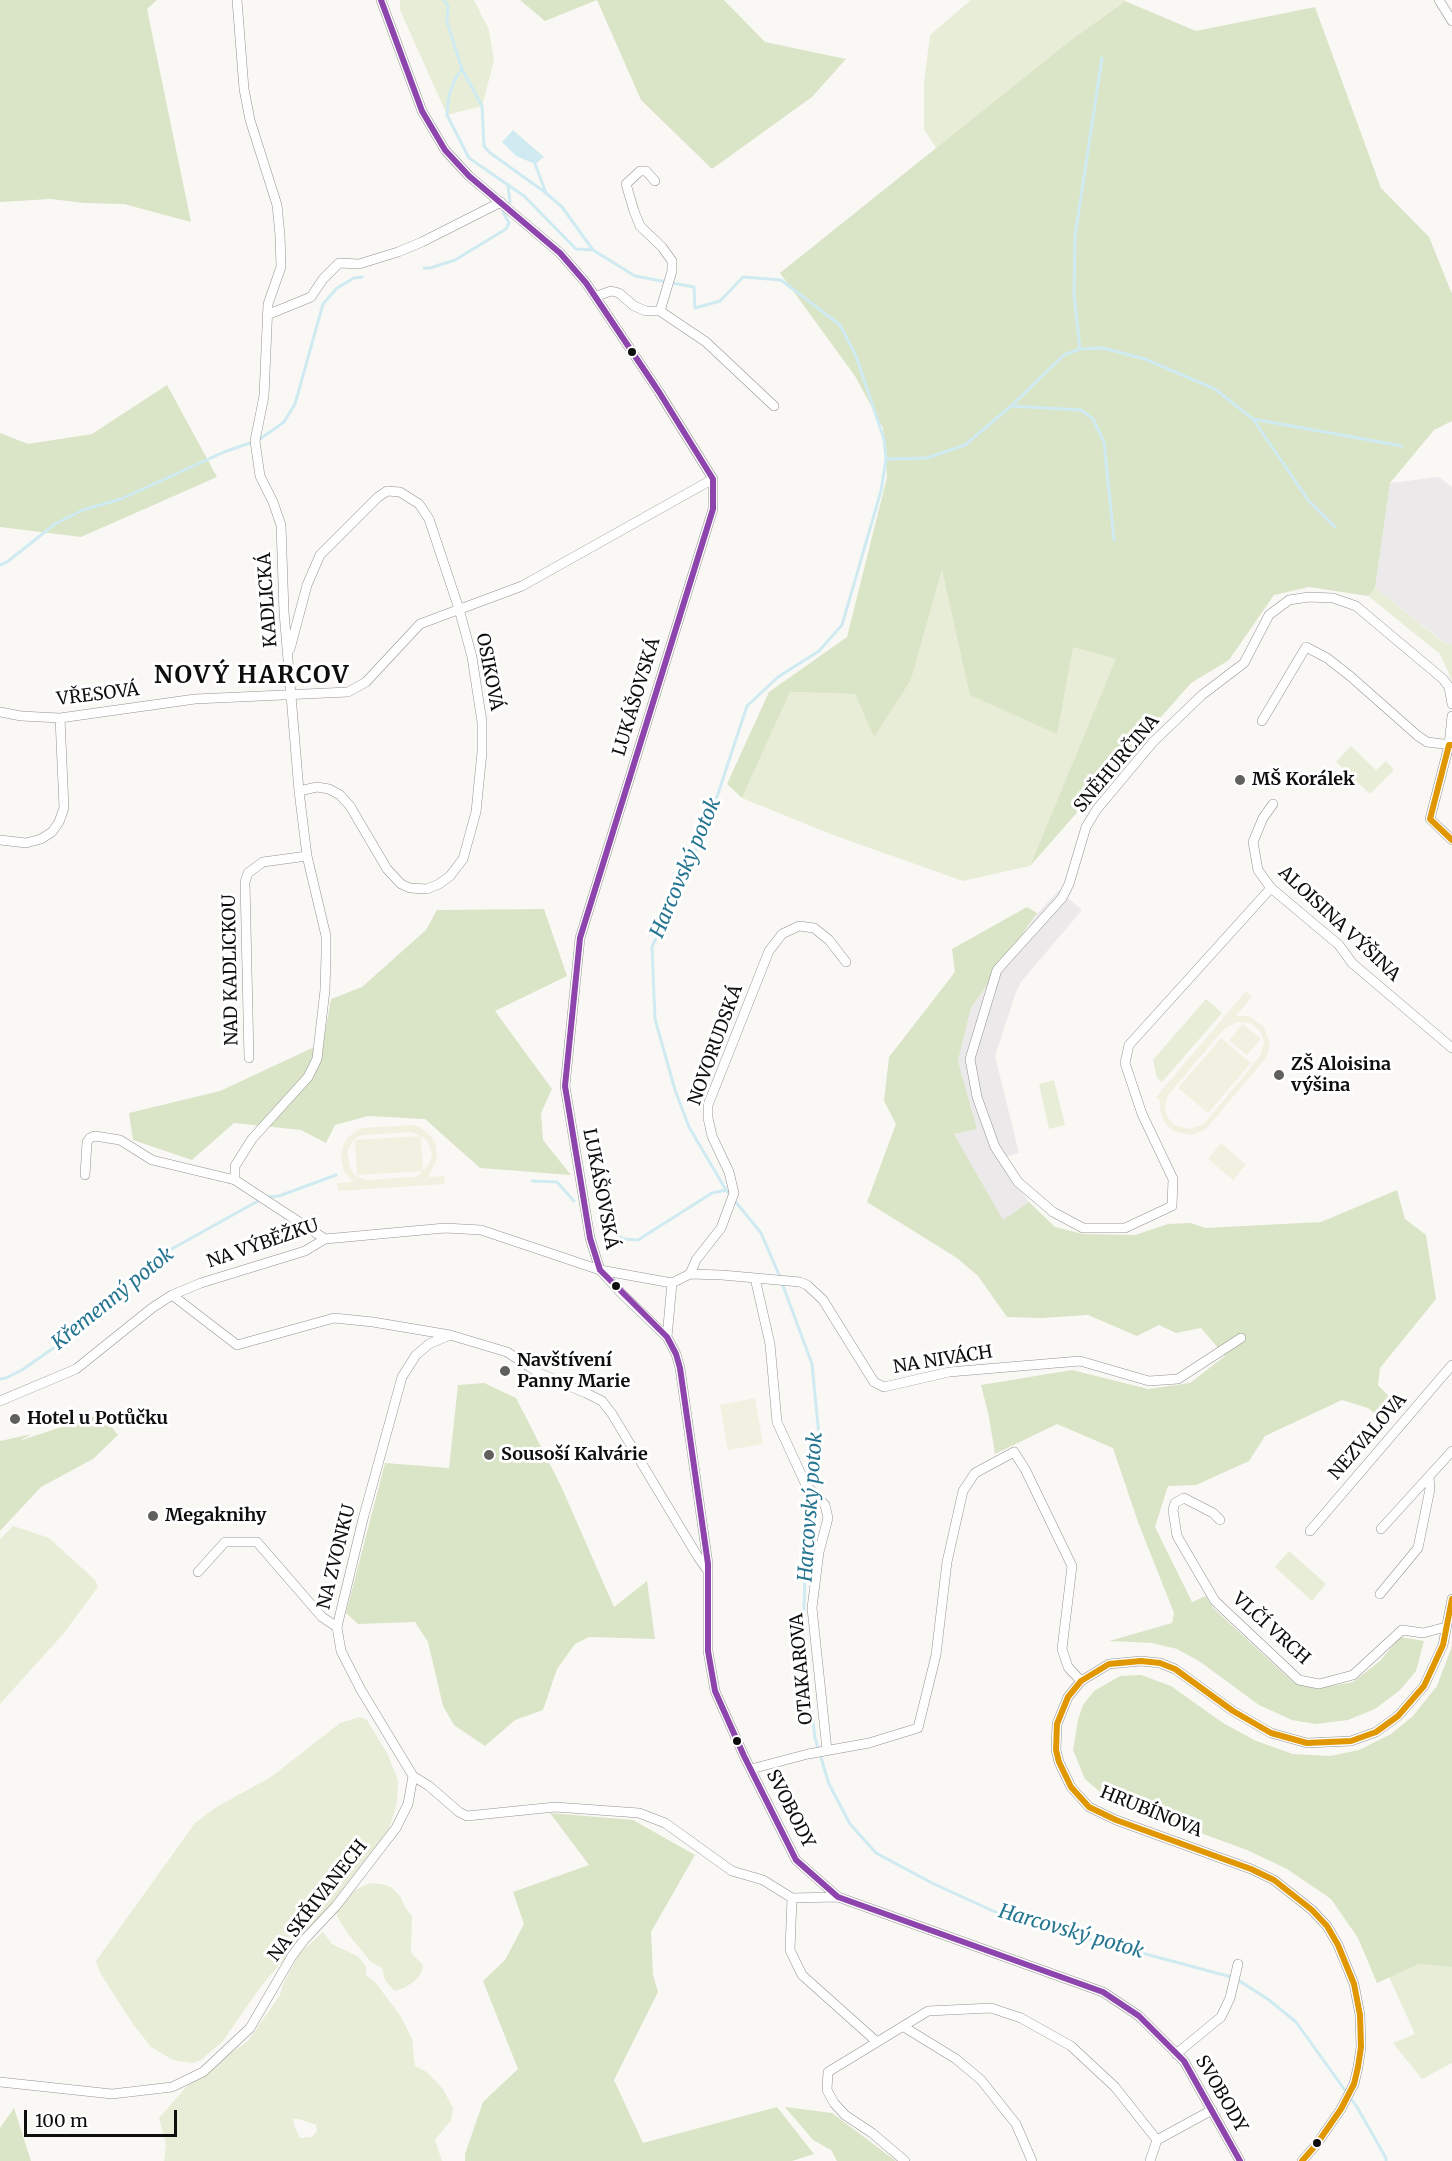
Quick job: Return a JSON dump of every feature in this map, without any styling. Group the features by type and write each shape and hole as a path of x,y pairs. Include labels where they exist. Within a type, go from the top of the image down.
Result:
{"street":[{"name":"KADLICKÁ","path":"235,1180 235,1166 252,1139 308,1077 317,1059 325,990 326,936 307,856 299,791 282,583 281,525 260,476 255,441 264,396 268,304 281,267 279,218 267,170 250,120 244,89 237,0"},
{"path":"381,0 422,111 445,150 460,167 560,254 597,296 713,479"},
{"path":"1439,0 1452,21"},
{"path":"655,181 646,171 640,171 626,184 640,226 662,247 672,261 672,271 660,311"},
{"path":"267,315 311,297 322,279 339,263 366,263 422,243 501,202"},
{"path":"597,296 611,291 619,293 634,306 660,311 706,342 774,406"},
{"name":"VŘESOVÁ","path":"0,712 21,716 60,718 195,699 348,692 366,682 420,624 522,586 713,479"},
{"name":"LUKÁŠOVSKÁ","path":"600,1270 590,1238 565,1086 580,938 713,509 713,479"},
{"name":"OSIKOVÁ","path":"289,655 307,585 320,555 378,497 387,491 409,496 429,519 459,609 472,657 482,722 482,752 476,812 463,859 450,876 439,885 427,889 410,888 401,884 387,870 350,806 340,795 329,789 317,787 299,791"},
{"name":"SNĚHURČINA","path":"1271,888 1129,1045 1125,1063 1142,1114 1173,1179 1172,1206 1125,1228 1083,1228 1053,1212 1018,1182 995,1147 977,1096 970,1059 996,970 1062,898 1069,884 1086,827 1097,809 1153,742 1202,695 1244,663 1269,615 1289,600 1309,597 1333,598 1356,606 1443,680 1449,687 1452,704"},
{"path":"1262,721 1306,647 1327,658 1350,675 1418,736 1427,742 1451,745"},
{"path":"1452,716 1451,745 1430,819 1452,840"},
{"path":"0,840 26,843 41,839 52,832 59,822 64,808 60,718"},
{"name":"ALOISINA VÝŠINA","path":"1273,804 1263,818 1253,842 1258,870 1271,888 1339,945 1352,963 1452,1048"},
{"name":"NAD KADLICKOU","path":"249,1058 245,882 248,873 262,862 307,856"},
{"name":"NOVORUDSKÁ","path":"690,1274 696,1260 721,1228 729,1212 734,1193 729,1172 712,1136 708,1105 769,951 782,934 799,926 814,928 829,940 846,962"},
{"path":"85,1175 87,1143 90,1138 95,1136 120,1140 152,1160 235,1180 325,1239"},
{"name":"NA VÝBĚŽKU","path":"0,1401 76,1369 171,1295 201,1283 305,1251 325,1239 445,1228 481,1230 600,1270"},
{"path":"600,1270 672,1283 690,1274"},
{"name":"SVOBODY","path":"600,1270 667,1337 676,1354 705,1535 710,1672 715,1691 796,1860 838,1897 1103,1992 1139,2016 1184,2061 1240,2161"},
{"name":"NA NIVÁCH","path":"690,1274 800,1282 807,1285 823,1300 874,1382 884,1387 949,1372 1080,1361 1149,1382 1178,1379 1240,1338"},
{"name":"OTAKAROVA","path":"755,1278 770,1344 777,1422 806,1485 825,1505 828,1518 819,1552 812,1608 825,1750"},
{"name":"SVOBODY","path":"667,1337 672,1283"},
{"path":"171,1295 237,1345 334,1318 450,1335 507,1352 539,1372 602,1401 708,1571"},
{"name":"NA ZVONKU","path":"198,1572 225,1542 257,1542 322,1617 337,1627 363,1519 402,1377 416,1355 429,1344 450,1335"},
{"name":"NEZVALOVA","path":"1310,1531 1452,1365"},
{"path":"1381,1529 1452,1451"},
{"path":"751,1769 825,1750 869,1743 918,1728 936,1655 947,1562 963,1491 975,1473 1014,1452 1072,1566 1062,1649 1068,1667 1081,1681"},
{"path":"1380,1594 1418,1548 1430,1489 1429,1477"},
{"name":"VLČÍ VRCH","path":"1220,1520 1213,1513 1184,1498 1175,1503 1173,1510 1176,1536 1215,1601 1299,1680 1319,1684 1353,1675 1402,1630 1423,1633 1446,1627"},
{"name":"HRUBÍNOVA","path":"1306,2160 1341,2109 1354,2084 1361,2047 1354,1984 1338,1945 1327,1926 1312,1910 1274,1880 1251,1869 1099,1813 1079,1798 1071,1787 1059,1762 1056,1734 1064,1705 1072,1690 1081,1681 1109,1664 1125,1661 1160,1663 1175,1669 1233,1711 1272,1733 1307,1743 1351,1741 1376,1732 1398,1716 1416,1696 1437,1661 1443,1645 1452,1599"},
{"path":"337,1627 341,1651 361,1690 413,1776 429,1786 459,1812 467,1816 555,1807 639,1813 665,1823 732,1871 763,1880 792,1898 838,1897"},
{"name":"NA SKŘIVANECH","path":"0,2082 112,2094 172,2087 203,2072 250,2028 298,1948 336,1906 396,1828 408,1803 413,1776"},
{"path":"792,1898 790,1950 802,1974 877,2042"},
{"path":"1176,2054 1221,2018 1238,1967"},
{"path":"905,2161 834,2103 827,2090 828,2072 928,2011 991,2008 1021,2018 1071,2046 1115,2087 1157,2140"},
{"path":"904,2026 956,2059 981,2080 1016,2124 1032,2161"},
{"path":"1150,2161 1157,2140 1212,2109"}],"shaded area":[{"path":"1439,477 1452,487 1452,644 1445,643 1375,588 1390,483"},
{"path":"1059,890 1082,910 1021,982 995,1056 1019,1153 999,1159 1029,1202 1003,1221 954,1134 977,1129 958,1061 971,1008 1037,914"}],"green space":[{"path":"0,0 157,0 147,9 191,222 124,204 51,199 0,202"},
{"path":"400,0 474,0 489,30 494,61 482,106 447,115 400,10"},
{"path":"520,0 597,0 545,21"},
{"path":"597,0 724,0 765,42 846,59 812,97 712,169 641,100"},
{"path":"971,0 1126,0 1071,40 936,148 924,129 924,83 930,35"},
{"path":"1125,1 1196,31 1315,7 1381,188 1429,237 1452,294 1452,421 1434,430 1390,483 1375,588 1368,596 1309,587 1274,595 1229,660 1191,683 1030,866 1116,659 1073,647 1057,734 970,695 942,569 911,680 874,737 855,694 790,692 742,798 727,784 769,692 847,637 887,477 883,428 855,376 780,273 1071,40"},
{"path":"167,385 217,477 81,537 0,527 0,433 28,444 92,434"},
{"path":"942,568 1073,646 1117,659 1030,866 963,881 833,835 742,798 790,692 855,694 874,736 911,680"},
{"path":"1375,588 1444,643 1452,644 1452,681 1440,654 1368,596"},
{"path":"1351,746 1376,770 1386,761 1394,770 1370,794 1336,762"},
{"path":"1027,907 1037,913 971,1008 958,1061 977,1129 954,1134 1003,1220 1029,1202 1055,1227 1083,1234 1135,1235 1168,1224 1191,1223 1205,1228 1321,1222 1397,1190 1405,1219 1426,1235 1436,1299 1380,1368 1378,1385 1398,1406 1387,1423 1368,1408 1342,1400 1265,1436 1249,1461 1196,1485 1168,1486 1155,1527 1192,1602 1206,1596 1213,1608 1294,1683 1320,1688 1353,1682 1380,1661 1400,1637 1424,1641 1416,1671 1400,1690 1375,1709 1348,1720 1315,1724 1292,1720 1259,1705 1199,1661 1177,1649 1152,1643 1109,1641 1172,1623 1174,1613 1138,1522 1113,1448 1057,1424 995,1454 981,1385 1072,1370 1148,1389 1190,1383 1225,1356 1201,1328 1176,1333 1159,1325 1137,1336 1088,1315 1041,1318 1007,1317 978,1276 957,1258 867,1202 896,1124 884,1101 889,1057 955,972 952,949"},
{"path":"544,909 567,976 495,1011 552,1089 541,1113 543,1140 571,1175 480,1168 425,1119 368,1116 335,1125 326,1143 301,1130 234,1123 192,1160 133,1140 129,1113 220,1091 323,1043 331,999 362,987 426,930 437,910"},
{"path":"1246,991 1252,997 1236,1016 1249,1016 1264,1027 1270,1045 1266,1058 1205,1130 1191,1135 1176,1132 1168,1127 1160,1111 1160,1100 1156,1097","holes":["1237,1022 1251,1023 1261,1032 1264,1042 1260,1056 1205,1123 1191,1129 1175,1125 1168,1118 1165,1109 1168,1095 1224,1029"]},
{"path":"1206,999 1222,1013 1162,1082 1157,1078 1153,1060"},
{"path":"1243,1024 1261,1039 1247,1055 1229,1040"},
{"path":"1221,1038 1251,1063 1208,1113 1178,1088"},
{"path":"1054,1080 1065,1125 1049,1129 1039,1084"},
{"path":"412,1125 420,1127 432,1137 436,1145 437,1159 428,1177 444,1176 445,1184 338,1191 337,1183 353,1182 344,1171 341,1158 348,1137 361,1128","holes":["411,1132 423,1137 432,1153 430,1163 419,1175 366,1180 356,1176 350,1168 347,1152 357,1137"]},
{"path":"421,1136 423,1171 357,1175 355,1140"},
{"path":"1221,1143 1246,1165 1233,1180 1208,1159"},
{"path":"484,1383 516,1398 561,1486 614,1607 647,1581 655,1639 589,1637 575,1644 557,1669 543,1710 515,1720 485,1746 454,1725 443,1706 428,1642 415,1622 358,1624 346,1613 385,1463 449,1468 458,1385"},
{"path":"755,1398 763,1444 728,1450 720,1405"},
{"path":"101,1414 118,1435 93,1459 41,1487 0,1531 0,1441 32,1434 19,1441"},
{"path":"13,1526 49,1538 95,1580 98,1587 64,1633 0,1704 0,1539"},
{"path":"1289,1551 1326,1584 1312,1601 1275,1567"},
{"path":"1452,1646 1452,1967 1419,1964 1377,1983 1358,1938 1331,1899 1287,1869 1247,1850 1108,1799 1085,1779 1073,1750 1083,1705 1094,1691 1120,1676 1141,1675 1171,1686 1223,1723 1256,1741 1293,1754 1330,1756 1359,1750 1391,1734 1413,1716 1437,1686"},
{"path":"360,1717 367,1720 388,1755 398,1780 397,1803 389,1829 327,1910 261,1986 223,2041 201,2060 192,2063 173,2060 151,2047 133,2024 100,1973 96,1961 195,1823 215,1808 271,1777 340,1723"},
{"path":"550,1813 633,1820 695,1855 651,1932 653,1975 658,1992 614,2080 643,2143 777,2107 814,2154 792,2161 465,2161 465,2154 483,2102 518,2069 483,1981 505,1960 524,1924 513,1892 589,1865"},
{"path":"370,1883 391,1887 400,1896 412,1916 411,1953 423,1965 415,1981 394,1991 385,1980 382,1968 371,1962 348,1934 337,1916 337,1908 351,1892"},
{"path":"323,1932 332,1944 359,1957 366,1967 366,1975 375,1982 400,2015 412,2039 415,2066 427,2072 443,2089 453,2108 451,2120 435,2140 442,2161 164,2161 166,2144 159,2118 188,2085 248,2041 280,1995 283,1984 300,1953","holes":["293,2119 316,2125 317,2131 312,2137 300,2138"]},
{"path":"1419,1964 1452,1967 1452,2063 1422,2079 1393,2043 1415,2034 1389,1977"},
{"path":"785,2107 832,2113 896,2161 837,2161 831,2150 813,2140"},
{"path":"14,2108 31,2161 0,2161 0,2128"}],"water":[{"path":"513,130 544,157 535,164 516,156 502,142"}],"waterway":[{"name":"Harcovský potok","path":"444,0 448,6 447,22 462,69 449,95 447,115 469,158 524,196 576,249 593,250 635,276 694,287 695,308 720,301 743,277 781,280 840,325 856,356 884,439 886,459 881,491 842,625 819,651 778,677 747,706 709,821 652,947 655,1019 675,1090 689,1127 726,1190 761,1233 780,1277"},
{"path":"1080,348 1074,295 1075,236 1102,58"},
{"path":"462,69 482,106 484,146 562,207 593,250"},
{"path":"535,164 546,193"},
{"path":"508,186 510,202"},
{"path":"424,268 455,260 506,229 509,223 503,212"},
{"path":"260,439 284,422 295,404 323,304 337,288 354,278 362,277"},
{"path":"886,459 927,458 965,445 1011,406 1064,355 1080,349 1103,348 1145,359 1215,389 1253,419 1402,446"},
{"path":"1011,406 1081,410 1093,419 1104,442 1114,540"},
{"path":"1253,419 1308,500 1335,527"},
{"path":"0,565 55,524 83,510 121,499 224,452 250,443"},
{"name":"Křemenný potok","path":"268,1197 279,1196 336,1175"},
{"name":"Křemenný potok","path":"532,1181 557,1182 574,1201"},
{"name":"Křemenný potok","path":"600,1222 623,1239 638,1240 712,1193 726,1190"},
{"name":"Křemenný potok","path":"0,1379 22,1370 72,1335 136,1275 168,1251 258,1201"},
{"name":"Harcovský potok","path":"782,1283 812,1364 819,1436 812,1487"},
{"name":"Harcovský potok","path":"811,1493 806,1540 803,1640 815,1738 829,1784 850,1824 876,1853 932,1883 1004,1916 1235,1978 1269,2000 1296,2022 1357,2107 1386,2161"}],"transit line":[{"path":"381,0 422,111 445,150 469,176 560,253 586,283 659,392 713,479 713,509 580,938 565,1086 590,1238 600,1270 667,1337 680,1368 708,1564 708,1651 715,1691 744,1756 796,1860 838,1897 1103,1992 1139,2016 1184,2061 1240,2161"},
{"path":"1452,745 1449,745 1430,819 1452,840"},
{"path":"1302,2161 1341,2109 1354,2084 1358,2067 1361,2047 1360,2015 1354,1984 1338,1945 1327,1926 1312,1910 1274,1880 1251,1869 1116,1820 1089,1807 1071,1787 1059,1762 1056,1750 1057,1724 1068,1697 1081,1681 1109,1664 1141,1661 1160,1663 1175,1669 1233,1711 1271,1733 1307,1743 1351,1741 1376,1732 1398,1716 1424,1686 1443,1645 1452,1599"}],"place":[{"name":"MŠ Korálek","path":"1240,780"},
{"name":"ZŠ Aloisina výšina","path":"1279,1075"},
{"name":"Navštívení Panny Marie","path":"505,1371"},
{"name":"Hotel u Potůčku","path":"15,1419"},
{"name":"Sousoší Kalvárie","path":"489,1455"},
{"name":"Megaknihy","path":"153,1516"}],"district":[{"name":"NOVÝ HARCOV","path":"252,676"}]}
